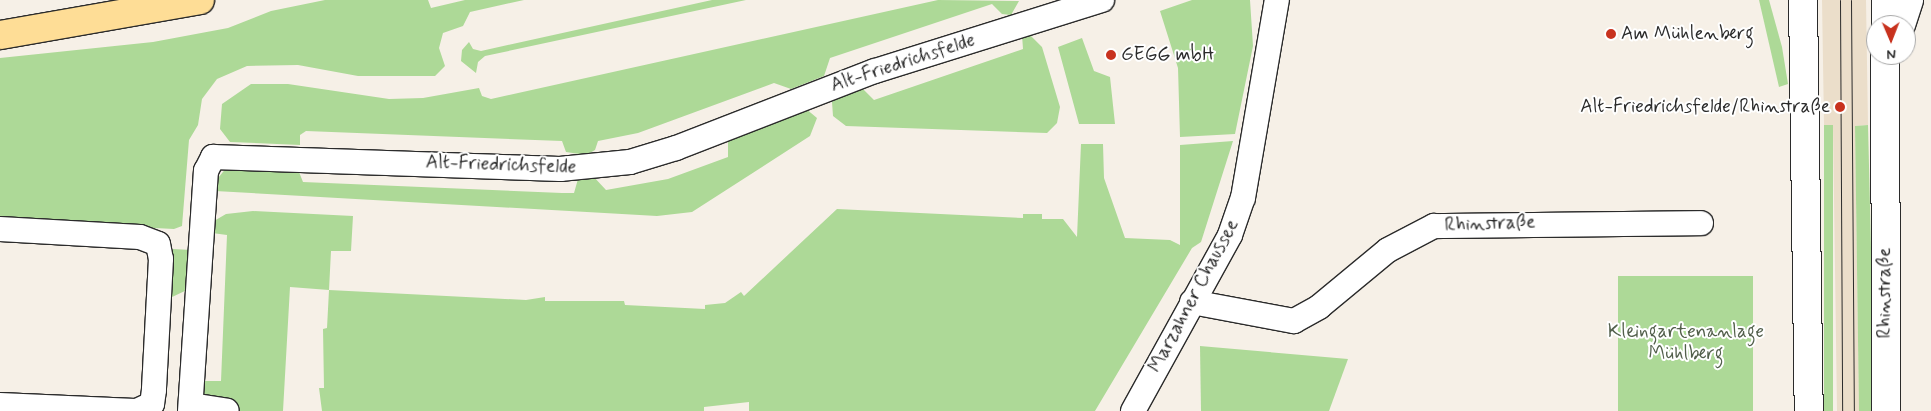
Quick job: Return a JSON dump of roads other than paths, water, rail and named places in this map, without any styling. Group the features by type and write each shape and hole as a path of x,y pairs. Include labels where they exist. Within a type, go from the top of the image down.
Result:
{"main road":[{"path":"0,35 200,0"},
{"path":"1789,0 1805,35"},
{"path":"1803,0 1809,411"},
{"path":"1886,0 1886,15"},
{"path":"1904,15 1909,0"},
{"name":"Rhinstraße","path":"1885,65 1886,411"},
{"path":"1884,95 1892,65"}],"street":[{"name":"Alt-Friedrichsfelde","path":"227,411 191,408 206,171 213,157 560,169 630,162 676,148 858,77 1102,0"},
{"name":"Marzahner Chaussee","path":"1142,407 1192,302 1230,235 1243,198 1277,0"},
{"name":"Rhinstraße","path":"1192,302 1294,321 1319,307 1388,250 1434,226 1701,223"},
{"path":"0,229 140,237 158,244 161,259 152,404 136,411 0,406"}],"tram line":[{"path":"1840,0 1842,411"},
{"path":"1851,0 1854,411"}],"place":[{"name":"Am Mühlenberg","path":"1611,34"},
{"name":"GEGG mbH","path":"1111,55"},
{"name":"Alt-Friedrichsfelde/Rhinstraße","path":"1840,107"}],"park label":[{"name":"Kleingartenanlage Mühlberg","path":"1686,343"}]}
